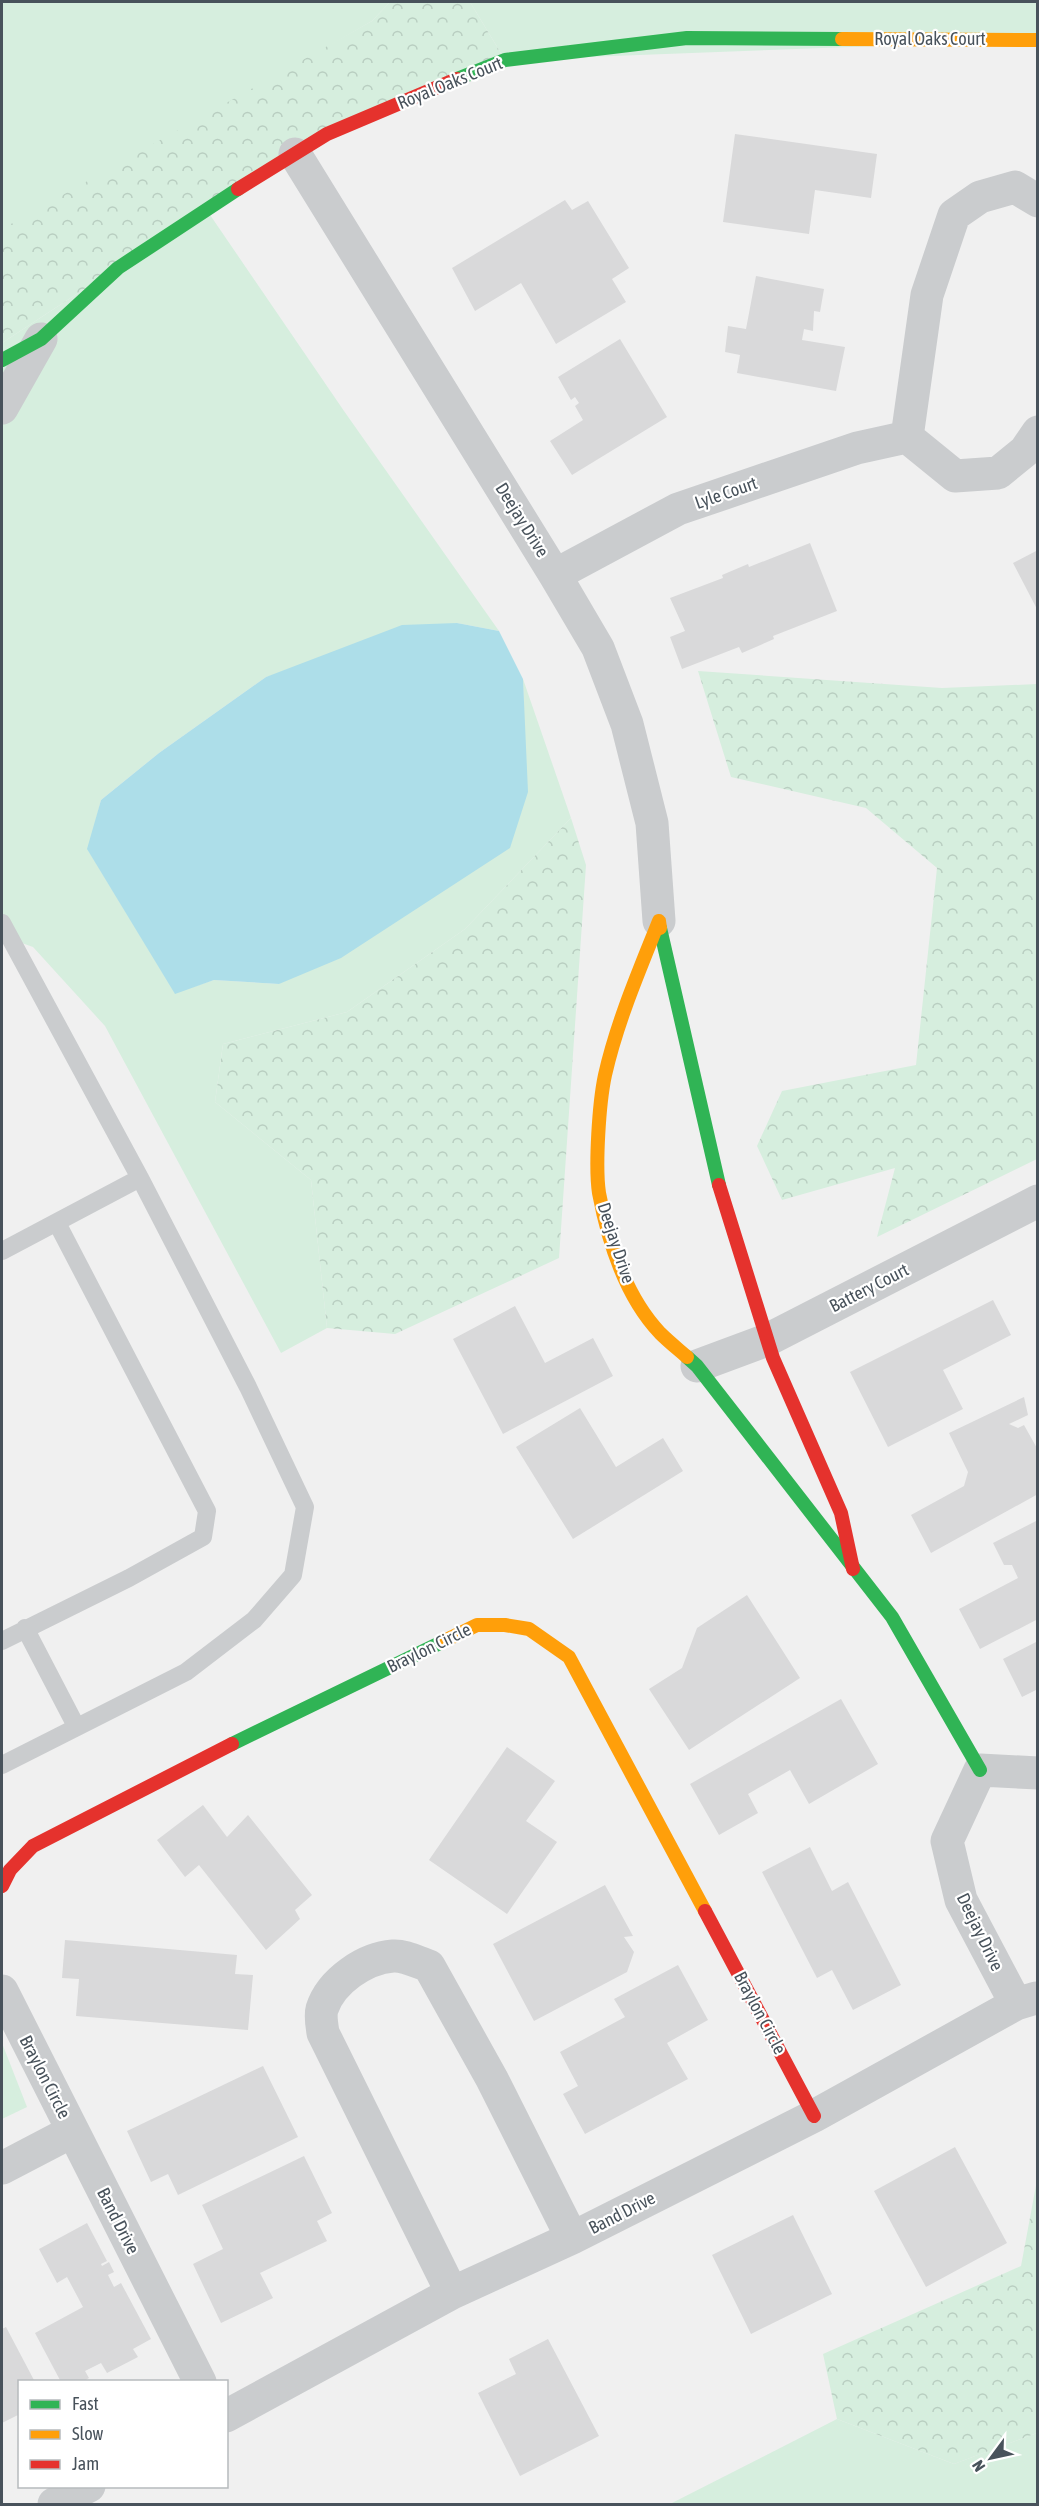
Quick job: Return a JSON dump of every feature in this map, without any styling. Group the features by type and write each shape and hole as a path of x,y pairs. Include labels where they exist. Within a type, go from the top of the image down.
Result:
{"street":[{"name":"Royal Oaks Court","path":"2,360 41,339 118,268 206,209 295,154 337,130 416,95 505,60 687,39 1038,40"},
{"name":"Deejay Drive","path":"295,154 555,574 598,648 627,724 652,823 659,921 713,1166 767,1340 841,1513 853,1569"},
{"path":"1038,201 1015,187 980,197 954,216 927,295 907,436 955,476 998,473 1025,451 1038,432"},
{"name":"Royal Oaks Court","path":"2,408 41,339"},
{"name":"Lyle Court","path":"555,574 678,509 857,448 907,436"},
{"name":"Deejay Drive","path":"659,921 629,996 605,1076 599,1134 599,1191 612,1245 632,1293 659,1332 697,1366 892,1617 980,1770 947,1841 961,1900 1027,2001"},
{"name":"Battery Court","path":"697,1366 767,1340 1038,1201"},
{"name":"Braylon Circle","path":"2,1886 10,1870 33,1846 252,1734 477,1625 505,1625 529,1629 569,1657 814,2116"},
{"path":"980,1770 1038,1773"},
{"path":"452,2293 323,2033 321,2011 332,1990 355,1970 375,1959 396,1956 429,1966 492,2079 572,2238"},
{"name":"Braylon Circle","path":"2,1991 73,2131"},
{"name":"Band Drive","path":"228,2415 452,2293 572,2238 814,2116 1027,2001"},
{"path":"2,2168 73,2131"},
{"name":"Band Drive","path":"73,2131 199,2380"},
{"path":"54,2505 87,2488"}],"lane":[{"path":"2,923 140,1178 248,1387 305,1507 293,1575 255,1620 186,1672 2,1765"},
{"path":"2,1251 140,1178"},
{"path":"2,1641 129,1578 203,1537 207,1511 57,1223"},
{"path":"25,1628 76,1726"}],"green space":[{"path":"2,2 390,2 372,21 2,236"},
{"path":"390,2 470,2 505,60 323,132 2,343 2,229 372,21"},
{"path":"470,2 1037,2 1037,40 505,60"},
{"path":"206,209 344,411 499,631 457,623 266,677 159,753 101,800 88,850 175,993 214,980 279,984 524,726 523,679 571,818 465,929 347,1012 223,1044 215,1102 311,1180 327,1328 281,1353 105,1026 33,947 2,936 2,343"},
{"path":"698,671 942,688 1037,684 1037,1159 877,1237 895,1168 782,1200 757,1146 782,1091 916,1065 937,868 866,808 731,777"},
{"path":"571,818 586,865 559,1258 395,1334 327,1328 311,1180 215,1102 223,1044 347,1012 465,929"},
{"path":"2,2043 27,2107 2,2119"},
{"path":"1037,2180 1037,2433 954,2464 837,2419 823,2354 1021,2266"},
{"path":"837,2419 954,2464 1037,2433 1037,2504 670,2504"}],"water":[{"path":"457,623 499,631 523,679 528,792 510,848 341,958 279,984 214,980 175,994 87,849 101,800 159,753 266,677 402,625"}],"building":[{"path":"735,134 877,154 871,198 815,190 809,234 723,222"},
{"path":"565,200 572,210 588,201 629,268 612,279 626,302 556,344 521,283 475,311 452,268"},
{"path":"756,276 824,289 820,312 814,311 813,331 804,329 802,340 845,347 836,391 737,373 740,355 725,352 728,326 746,329"},
{"path":"620,339 667,417 572,475 550,441 583,420 575,406 579,403 575,397 571,400 558,377"},
{"path":"810,543 837,611 773,636 774,639 742,653 739,647 682,669 670,637 685,631 670,598 723,578 722,575 748,564 749,567"},
{"path":"1038,550 1038,611 1013,563"},
{"path":"993,1300 1011,1335 943,1370 963,1409 888,1447 850,1372"},
{"path":"515,1306 545,1363 593,1338 613,1376 503,1434 453,1339"},
{"path":"1024,1397 1028,1415 1009,1424 1018,1428 1024,1425 1038,1450 1038,1494 931,1553 911,1515 964,1486 968,1472 949,1433"},
{"path":"580,1408 616,1467 663,1438 683,1471 573,1539 516,1447"},
{"path":"1038,1520 1038,1619 980,1649 959,1609 1018,1578 1012,1565 1004,1565 993,1543"},
{"path":"747,1595 800,1678 689,1750 649,1689 682,1668 697,1628"},
{"path":"1038,1641 1038,1689 1022,1697 1003,1659"},
{"path":"841,1699 878,1764 809,1804 790,1770 748,1794 758,1813 719,1835 690,1784"},
{"path":"507,1747 555,1781 526,1821 557,1842 507,1914 429,1860"},
{"path":"203,1805 227,1837 248,1815 312,1895 295,1910 300,1919 266,1950 199,1865 185,1877 157,1840"},
{"path":"810,1847 832,1891 848,1882 901,1985 853,2010 832,1970 817,1978 762,1872"},
{"path":"605,1885 633,1936 624,1937 634,1952 627,1972 534,2021 493,1944"},
{"path":"65,1940 237,1955 235,1974 253,1975 248,2030 76,2016 79,1979 62,1978"},
{"path":"678,1965 708,2020 667,2043 688,2079 585,2134 563,2094 578,2086 560,2052 625,2017 614,1999"},
{"path":"263,2066 298,2137 178,2195 168,2174 151,2182 127,2131"},
{"path":"955,2147 1007,2243 926,2287 874,2191"},
{"path":"304,2156 332,2213 317,2221 327,2241 260,2273 273,2298 221,2323 193,2264 223,2249 202,2205"},
{"path":"793,2215 832,2294 751,2334 712,2255"},
{"path":"87,2223 107,2261 101,2264 102,2266 109,2262 114,2272 108,2275 114,2287 121,2283 151,2339 133,2349 138,2357 107,2373 101,2363 85,2371 89,2378 86,2380 60,2380 35,2333 83,2307 67,2277 57,2283 39,2249"},
{"path":"6,2327 34,2380 18,2380 18,2415 2,2423 2,2329"},
{"path":"548,2339 599,2436 520,2476 478,2393 516,2374 509,2359"}],"traffic: fast":[{"path":"457,79 505,60 687,38 842,39"},
{"path":"2,360 41,339 118,268 238,189"},
{"path":"660,928 719,1185"},
{"path":"687,1357 697,1366 892,1617 980,1770"},
{"path":"232,1744 442,1642"}],"traffic: slow":[{"path":"842,39 1038,40"},
{"path":"660,928 659,921 622,1016 610,1055 601,1101 597,1167 599,1193 608,1230 628,1286 648,1319 687,1357"},
{"path":"442,1642 477,1625 505,1625 529,1629 569,1657 705,1911"}],"traffic: jam":[{"path":"238,189 327,134 457,79"},
{"path":"719,1185 773,1358 841,1513 853,1569"},
{"path":"2,1886 10,1870 33,1846 232,1744"},
{"path":"705,1911 814,2116"}]}
